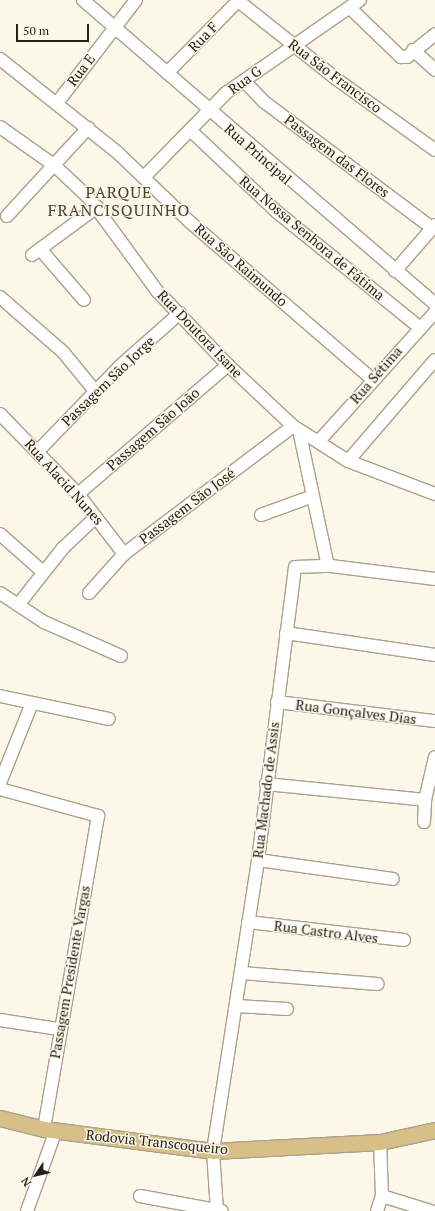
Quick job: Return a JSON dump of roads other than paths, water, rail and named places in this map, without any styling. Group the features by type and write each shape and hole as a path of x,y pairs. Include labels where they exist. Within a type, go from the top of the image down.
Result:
{"main road":[{"name":"Rodovia Transcoqueiro","path":"0,1118 50,1129 213,1151 380,1142 435,1130"}],"street":[{"name":"Rua Principal","path":"83,0 167,73 209,112 394,272 435,304"},
{"name":"Rua E","path":"57,103 136,0"},
{"name":"Rua São Francisco","path":"238,0 295,47 435,150"},
{"name":"Rua F","path":"167,73 238,0"},
{"name":"Rua G","path":"144,176 190,130 244,81 295,47 360,0"},
{"path":"350,8 398,55 407,57 413,50 435,34"},
{"path":"413,50 435,70"},
{"name":"Rua São Raimundo","path":"0,59 88,128 144,176 190,222 372,379"},
{"name":"Passagem das Flores","path":"244,81 263,101 434,226"},
{"name":"Rua Doutora Isane","path":"0,127 55,166 97,207 158,291 228,365 296,428 319,441 348,461 435,494"},
{"path":"6,216 55,166 88,128"},
{"name":"Rua Nossa Senhora de Fátima","path":"190,130 277,212 419,327"},
{"path":"84,300 36,252 97,207"},
{"path":"394,272 434,226"},
{"path":"0,297 63,352 95,391"},
{"name":"Rua Sétima","path":"319,441 372,379 419,327 435,312"},
{"name":"Passagem São Jorge","path":"38,451 95,391 180,313"},
{"path":"348,461 435,360"},
{"name":"Passagem São João","path":"78,494 228,365"},
{"name":"Rua Alacid Nunes","path":"0,414 38,451 78,494 124,554"},
{"path":"296,428 313,496 328,566"},
{"name":"Passagem São José","path":"89,593 124,554 296,428"},
{"path":"261,515 313,496"},
{"path":"18,606 43,572 96,517"},
{"path":"0,534 43,572"},
{"name":"Rua Machado de Assis","path":"219,1210 213,1151 237,1006 258,860 266,784 295,568 328,566 435,579"},
{"path":"0,593 44,622 121,656"},
{"path":"286,633 435,655"},
{"path":"0,696 109,719"},
{"name":"Rua Gonçalves Dias","path":"277,702 435,721"},
{"path":"0,783 32,703"},
{"path":"424,822 425,800 435,757"},
{"path":"266,784 425,800"},
{"name":"Passagem Presidente Vargas","path":"0,789 48,804 98,816 59,1029 50,1129 27,1211"},
{"path":"258,860 393,879"},
{"name":"Rua Castro Alves","path":"248,922 404,940"},
{"path":"242,973 378,984"},
{"path":"237,1006 287,1009"},
{"path":"0,1020 59,1029"},
{"path":"377,1211 382,1196 380,1142"},
{"path":"140,1196 219,1210"},
{"path":"382,1196 431,1211"}],"district":[{"name":"PARQUE FRANCISQUINHO","path":"119,201"}]}
